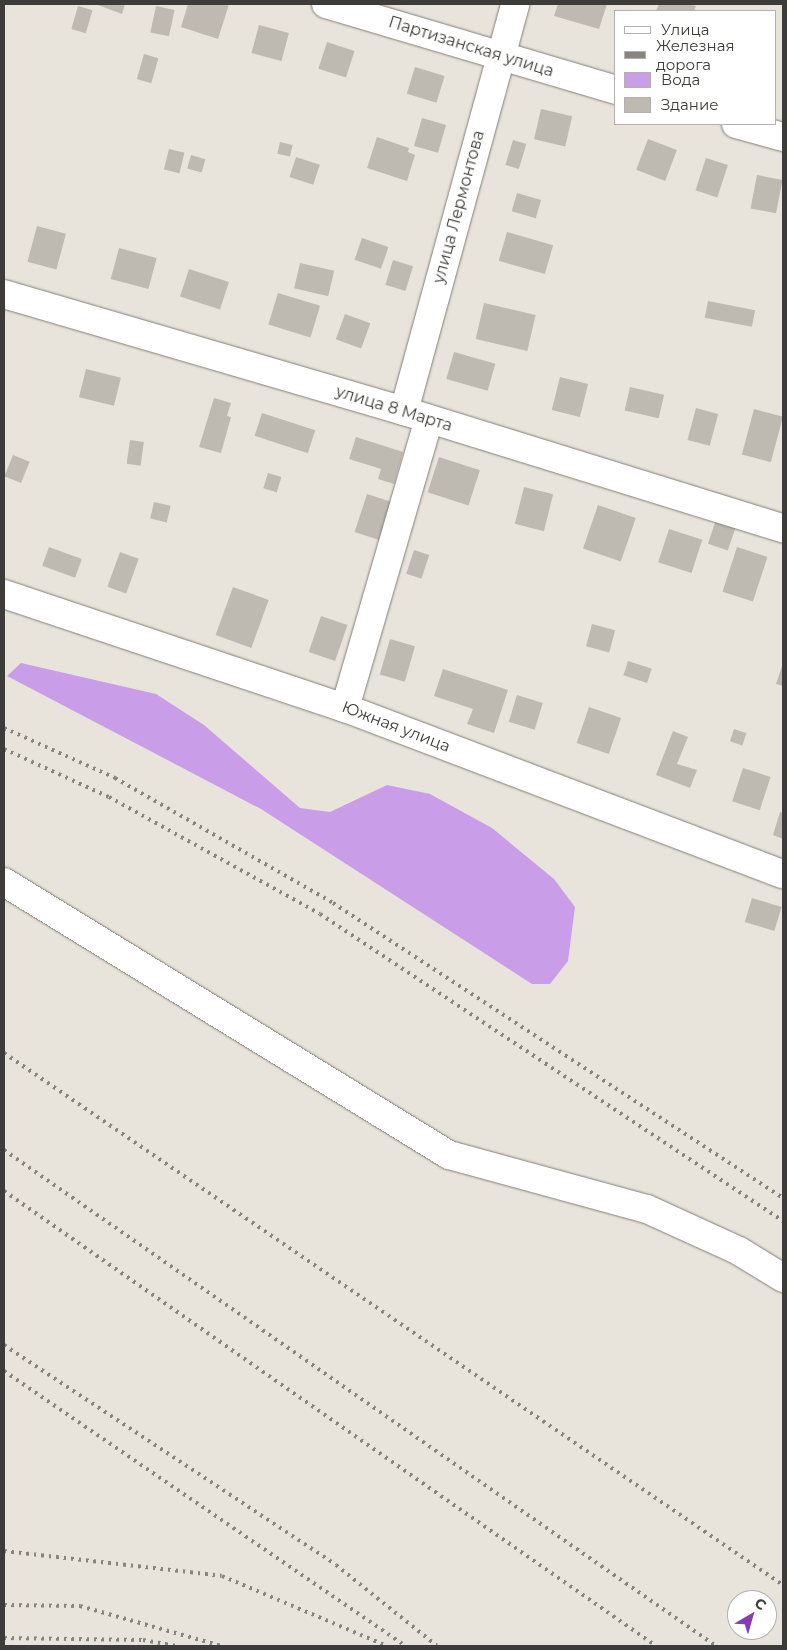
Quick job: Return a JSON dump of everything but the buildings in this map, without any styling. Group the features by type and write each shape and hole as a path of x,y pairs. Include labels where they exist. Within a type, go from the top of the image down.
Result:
{"street":[{"name":"Партизанская улица","path":"326,4 614,89"},
{"name":"улица Лермонтова","path":"404,411 515,4"},
{"path":"740,125 783,137"},
{"name":"улица 8 Марта","path":"4,294 404,411 783,528"},
{"path":"345,708 429,419"},
{"name":"Южная улица","path":"4,594 345,708 783,874"},
{"path":"4,882 450,1155 647,1209 739,1251 783,1278"}],"water":[{"path":"21,663 156,694 204,725 300,808 330,812 387,785 430,794 492,828 554,879 575,907 568,961 550,984 532,984 261,809 7,676"}],"railway":[{"path":"4,728 115,778 333,903 783,1198"},
{"path":"4,749 109,797 320,914 783,1221"},
{"path":"4,1053 783,1585"},
{"path":"4,1150 716,1646"},
{"path":"4,1191 656,1646"},
{"path":"4,1345 336,1565 437,1646"},
{"path":"4,1371 405,1646"},
{"path":"4,1551 222,1576 387,1646"},
{"path":"4,1605 80,1606 221,1646"},
{"path":"4,1638 143,1640 176,1646"}]}
